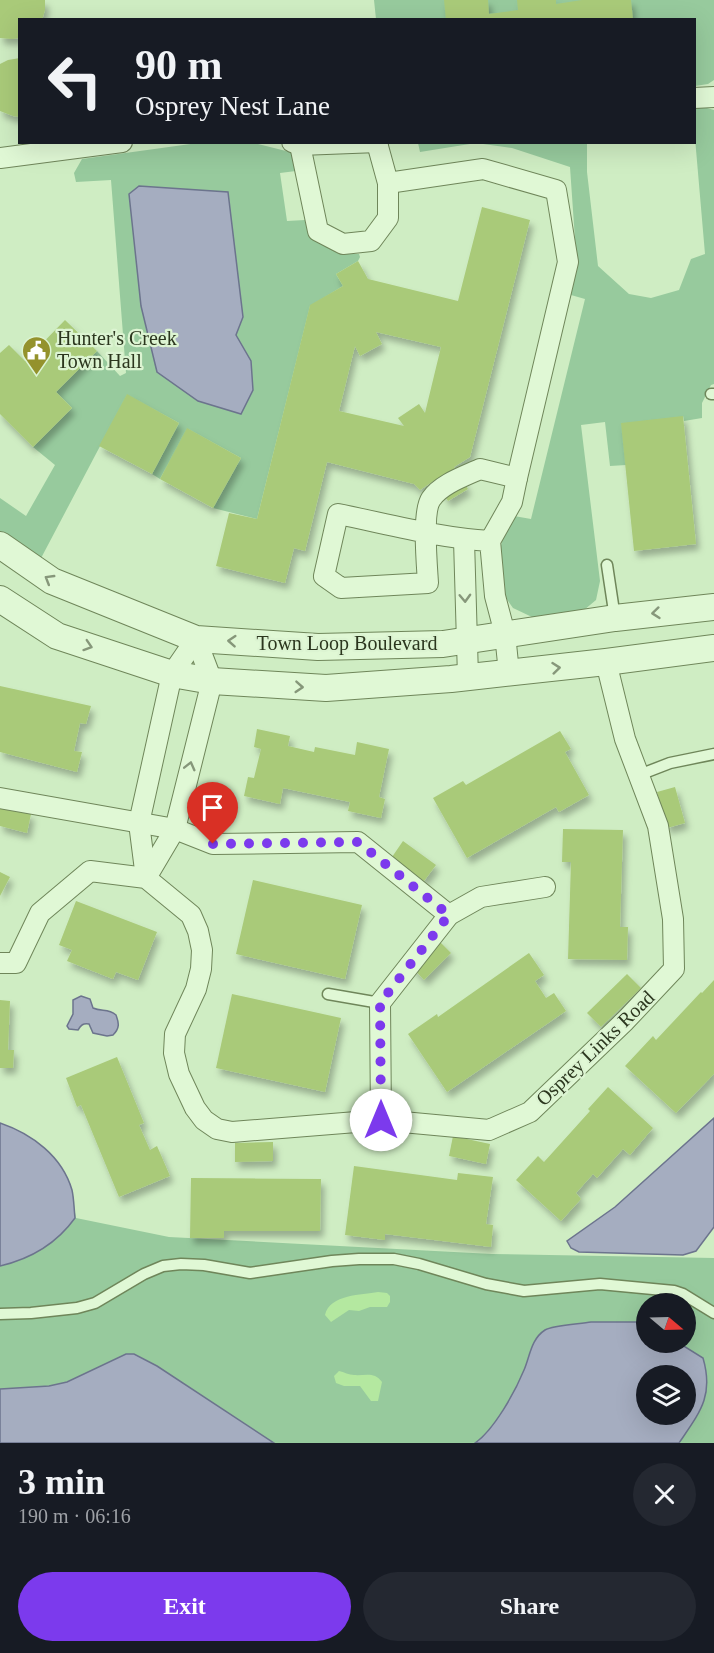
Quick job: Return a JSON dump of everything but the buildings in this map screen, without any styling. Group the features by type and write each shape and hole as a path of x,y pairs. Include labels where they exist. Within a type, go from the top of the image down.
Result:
{"street":[{"path":"696,98 714,97"},
{"path":"0,158 107,144"},
{"path":"296,144 318,231 343,244 371,241 388,218 388,183 377,144"},
{"path":"388,183 483,169 556,190 568,262 512,502 490,541 495,596 505,634 509,673"},
{"path":"490,541 464,540 426,532 338,514 324,576 341,588 428,584 426,532 430,500 441,489 480,470 517,478"},
{"path":"464,540 468,677"},
{"name":"Town Loop Boulevard","path":"0,545 52,581 196,639 318,647 443,644 615,618 714,607"},
{"name":"Town Loop Boulevard","path":"0,599 57,636 172,674 212,681 326,688 509,673 714,648"},
{"path":"146,878 139,823 172,674 196,639"},
{"path":"146,878 175,829 212,681 196,639"},
{"name":"Osprey Links Road","path":"146,878 191,915 198,931 202,950 201,969 196,988 175,1034 174,1053 187,1093 195,1108 204,1120 217,1129 232,1132 381,1120 489,1130 530,1112 625,1022 675,969 673,919 658,826 625,739 606,662"},
{"path":"0,798 175,829 213,844 358,842 449,915"},
{"path":"0,963 16,963 40,913 90,871 146,878"},
{"path":"381,1120 380,1003 449,915 481,897 545,887"}],"lane":[{"path":"607,566 615,618"},
{"path":"639,775 670,763 714,754"},
{"path":"328,994 380,1003"},
{"path":"0,1314 31,1313 95,1303 144,1274 163,1266 204,1265 250,1273 359,1259 394,1259 420,1264 475,1282 524,1291 600,1284 674,1291 714,1313"}],"shaded area":[{"path":"374,0 714,0 714,80 708,84 696,86 696,18 376,18"},
{"path":"696,108 714,110 714,384 711,385 702,403 702,418 684,421 683,416 626,465 610,466 605,422 581,425 600,581 596,600 584,610 532,617 513,608 501,591 497,561 504,534 514,516 531,519 585,299 571,295 577,268 570,167 512,148 483,144 587,144 587,172 598,266 629,294 651,298 679,290 691,259 705,254 696,144"},
{"path":"191,144 258,144 294,153 296,171 280,173 287,221 305,220 309,236 339,254 359,254 360,257 358,261 336,274 343,286 310,306 257,519 213,508 241,458 188,429 160,479 152,474 179,423 127,395 39,562 0,536 0,498 26,516 55,465 33,447 72,408 56,392 97,351 120,376 126,373 111,180 76,182 74,173 82,159"},
{"path":"418,144 470,144 420,152"},
{"path":"0,1123 34,1140 61,1167 72,1190 76,1218 169,1237 492,1254 714,1258 714,1443 0,1443"}],"sand":[{"path":"378,1292 387,1293 390,1296 387,1307 349,1310 331,1322 325,1315 328,1308 340,1299"},
{"path":"339,1371 352,1375 376,1376 382,1382 378,1401 371,1401 360,1386 344,1386 336,1383 334,1376"}],"water":[{"path":"139,186 228,192 243,317 236,335 251,361 253,390 241,414 198,401 157,372 141,306 129,194"},
{"path":"81,996 90,999 93,1008 116,1015 118,1025 113,1035 93,1033 89,1024 82,1025 78,1030 69,1029 67,1026 73,1014 73,1000"},
{"path":"714,1118 714,1227 696,1251 683,1255 579,1252 571,1248 567,1241 615,1207"},
{"path":"0,1123 34,1140 61,1167 72,1190 75,1218 60,1235 42,1249 0,1266"},
{"path":"591,1322 636,1322 636,1353 695,1353 703,1358 706,1371 706,1393 696,1418 696,1365 636,1365 636,1425 691,1425 679,1443 475,1443 489,1429 510,1399 537,1338 545,1330"},
{"path":"126,1354 134,1354 157,1366 274,1443 0,1443 0,1389 49,1386 67,1382"}],"place":[{"name":"Hunter's Creek Town Hall","path":"36,376"}],"route":[{"path":"213,844 358,842 449,915 380,1003 381,1120"}]}
